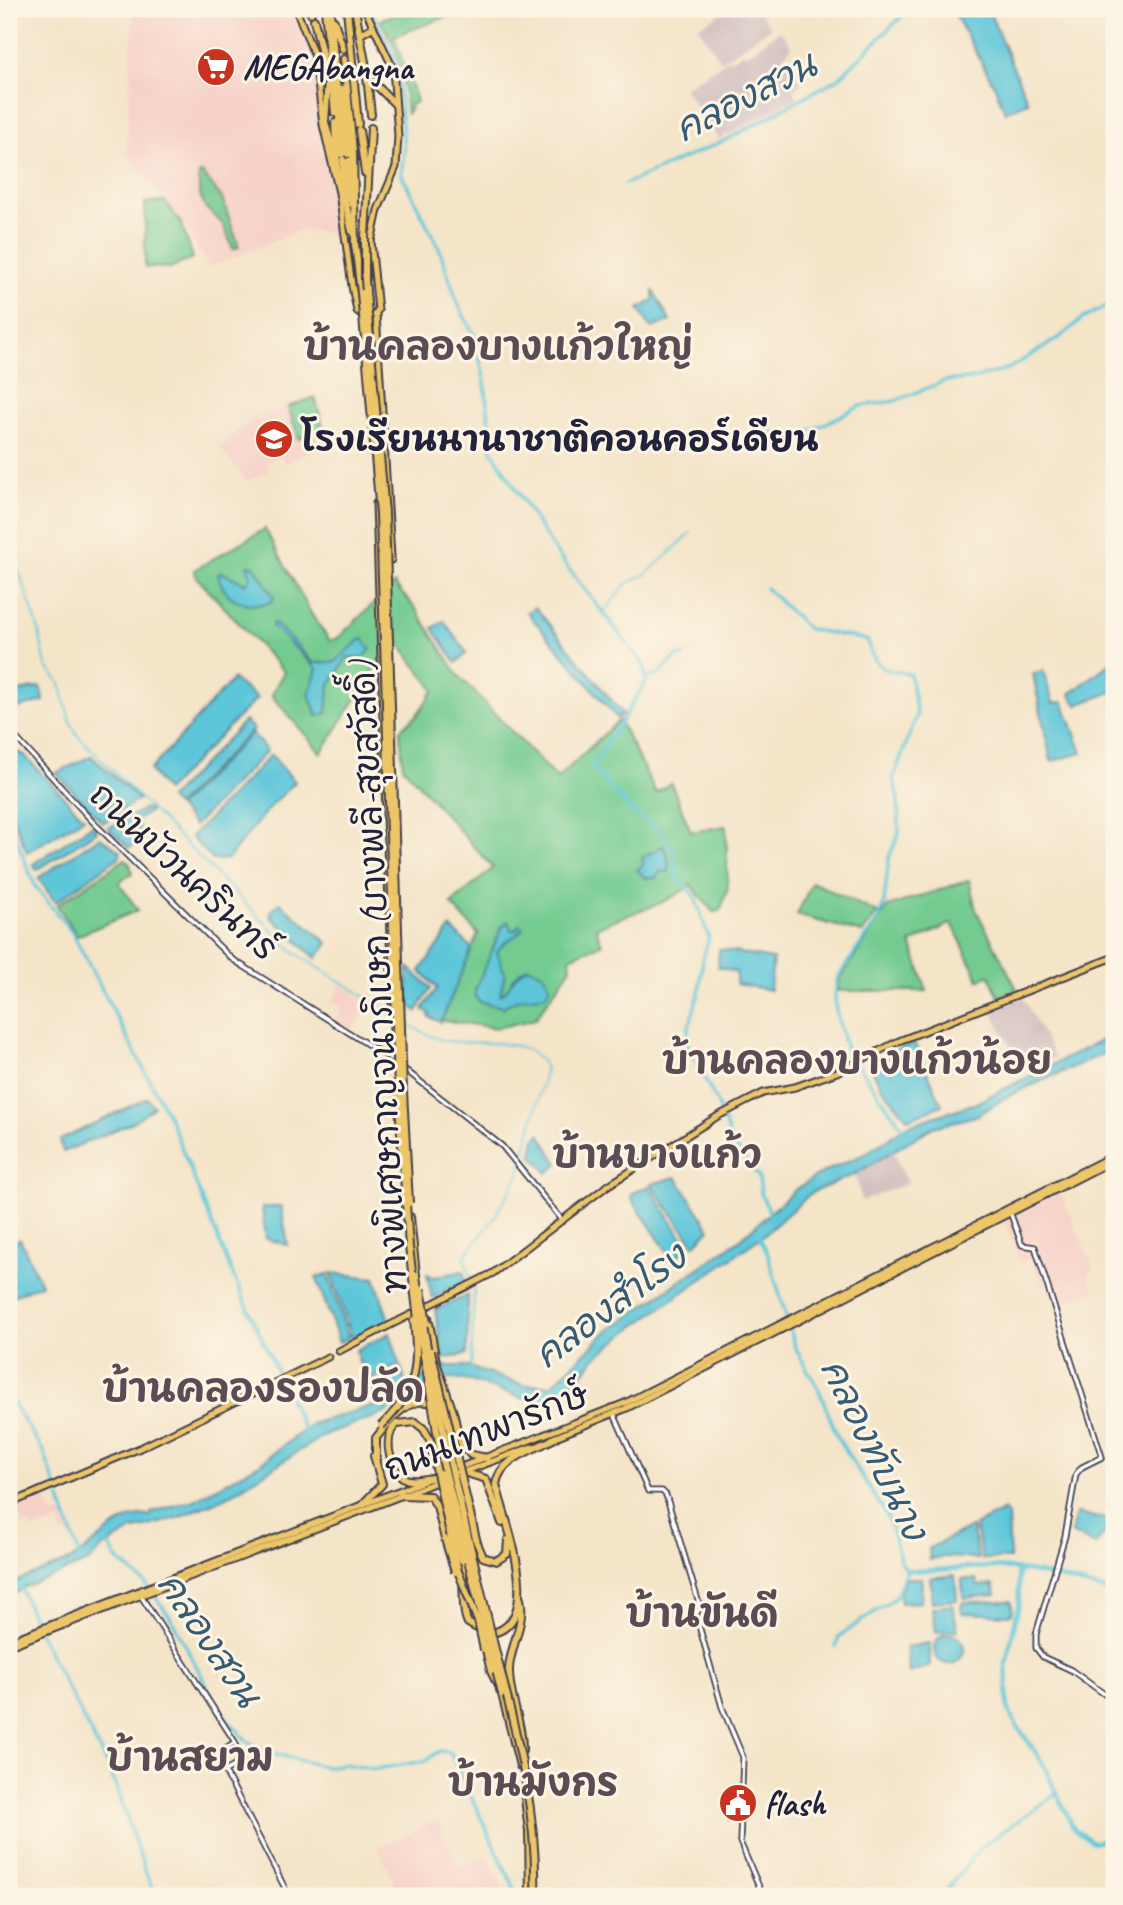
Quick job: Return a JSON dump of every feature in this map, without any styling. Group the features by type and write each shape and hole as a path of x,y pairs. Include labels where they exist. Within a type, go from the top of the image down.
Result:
{"highway":[{"path":"347,9 366,179"},
{"path":"355,9 368,76 371,115"},
{"path":"329,11 342,49"},
{"path":"329,11 335,113"},
{"name":"ทางพิเศษกาญจนาภิเษก (บางพลี-สุขสวัสดิ์)","path":"329,11 345,157 346,206"},
{"path":"314,20 328,80 325,122 337,166"},
{"path":"335,27 345,157 354,217"},
{"path":"361,34 373,27"},
{"name":"ทางพิเศษกาญจนาภิเษก (บางพลี-สุขสวัสดิ์)","path":"344,59 355,174 355,246 379,491 398,1089 409,1247 422,1346 441,1454 524,1792 532,1896"},
{"path":"368,76 395,104"},
{"name":"ทางพิเศษกาญจนาภิเษก (บางพลี-สุขสวัสดิ์)","path":"335,123 337,166 355,246"},
{"name":"ทางพิเศษกาญจนาภิเษก (บางพลี-สุขสวัสดิ์)","path":"371,128 366,179 365,280 386,514 403,1091 416,1275 433,1387 474,1545 522,1751 533,1824 532,1896"},
{"path":"363,1504 383,1484 372,1439 405,1401 412,1384 416,1342 409,1247"},
{"path":"416,1275 426,1308 440,1377 454,1415 459,1442 466,1453 487,1458"},
{"path":"426,1308 430,1346 474,1545"},
{"path":"376,1459 376,1438 412,1403 430,1402 443,1416 474,1545 484,1557 496,1562 508,1554 510,1544 489,1483 481,1475 463,1472"},
{"path":"432,1478 411,1480 400,1474 387,1441 388,1432 397,1424 415,1422 424,1429 430,1440 458,1571 477,1614 491,1671"},
{"path":"522,1751 509,1674 512,1646 521,1613 514,1549 496,1484 497,1475 509,1462 555,1437"},
{"path":"441,1454 444,1485 466,1583 465,1618 475,1630 497,1633 509,1627 519,1596"},
{"path":"401,1495 418,1493 430,1496 437,1506 451,1563 475,1615 491,1671 502,1694"}],"main road":[{"path":"296,9 315,57 323,125 340,195 352,286 363,317 369,381 378,561 394,1061"},
{"path":"365,9 390,58 398,155 394,175 376,214 371,242 378,292 376,314 391,556 391,560 378,561"},
{"path":"363,317 376,314"},
{"path":"339,1351 474,1284 502,1267 624,1175 718,1115 763,1093 795,1087 899,1041 1114,957"},
{"name":"ถนนเทพารักษ์","path":"9,1644 328,1520 614,1414 1010,1212 1114,1155"},
{"name":"ถนนเทพารักษ์","path":"791,1322 1069,1180 1114,1160"},
{"path":"9,1504 56,1485 328,1357"},
{"name":"ถนนเทพารักษ์","path":"328,1520 363,1504 617,1407 674,1382"},
{"name":"ถนนเทพารักษ์","path":"39,1632 140,1595 149,1589"}],"street":[{"name":"ถนนบัวนครินทร์","path":"9,730 92,821 232,959 394,1061 482,1128 522,1168 563,1220"},
{"path":"1010,1212 1021,1245 1035,1247 1102,1457 1082,1467 1076,1474 1065,1536 1052,1573 1036,1636 1037,1651 1042,1657 1071,1670 1114,1701"},
{"path":"328,1357 339,1351"},
{"path":"614,1414 648,1491 663,1491 666,1495 699,1612 696,1615 718,1696 744,1763 740,1842 763,1896"},
{"path":"140,1595 235,1742 242,1762 225,1771"},
{"path":"235,1742 216,1752 289,1896"}],"shaded area":[{"path":"131,9 294,9 311,49 319,85 320,126 345,238 313,230 299,231 209,268 178,217 126,155 133,20"},
{"path":"728,9 757,9 771,28 721,61 698,27"},
{"path":"780,30 792,47 782,57 802,82 793,90 798,97 719,139 684,88 730,58 732,60 743,52 746,55"},
{"name":"โรงเรียนนานาชาติคอนคอร์เดียน","path":"316,396 324,422 324,430 317,434 322,444 285,464 281,456 266,462 269,470 246,482 220,447 250,420"},
{"path":"341,985 371,1004 352,1030 336,1020 342,1008 332,1001"},
{"path":"1023,997 1055,1057 1024,1071 991,1010"},
{"path":"893,1151 908,1183 862,1201 855,1174"},
{"path":"1060,1192 1094,1268 1088,1277 1095,1292 1056,1305 1036,1242 1023,1244 1015,1216"},
{"path":"1011,1218 1021,1246 1033,1245 1046,1285 1041,1287 1031,1258 1019,1263 1005,1220"},
{"path":"44,1493 52,1515 63,1512 70,1533 63,1535 59,1522 33,1530 29,1523 23,1526 15,1505"},
{"path":"437,1820 458,1866 488,1855 506,1896 401,1896 378,1848"}],"green space":[{"path":"405,9 468,9 394,36 417,101 411,105 407,115 400,66 393,44 380,20"},
{"path":"202,173 222,198 239,247 233,249 223,224 205,207 199,192 199,174"},
{"path":"165,201 181,223 193,258 170,268 145,267 145,203"},
{"path":"315,397 323,428 299,439 288,407"},
{"path":"265,529 312,615 330,641 338,638 394,584 416,609 458,675 557,779 619,720 656,793 671,783 691,832 726,826 728,888 720,911 713,912 691,885 669,899 596,928 602,944 570,957 571,968 535,1019 497,1028 441,1020 478,934 451,904 493,868 403,767 400,730 417,715 434,690 395,638 321,753 271,695 284,672 197,578 194,570"},
{"path":"125,859 130,864 132,873 119,883 138,910 77,936 57,905"},
{"path":"969,880 976,910 1017,989 999,997 989,975 979,980 952,923 911,943 927,991 838,991 840,979 887,907"},
{"path":"812,882 878,913 862,933 797,915"}],"water":[{"path":"952,9 988,9 1028,102 1005,112 995,87"},
{"path":"653,290 670,321 651,328 639,309 653,300"},
{"path":"247,565 254,566 274,597 271,602 245,603 225,591 218,574 221,572 246,584 251,576"},
{"path":"535,607 623,714 617,718 527,612"},
{"path":"444,621 467,653 456,663 433,628"},
{"path":"273,623 313,663 335,662 363,639 371,649 363,656 347,657 329,687 327,713 317,716 309,694 317,669 272,626"},
{"path":"1114,660 1114,691 1077,705 1070,694"},
{"path":"1043,670 1053,703 1063,702 1082,753 1051,761 1033,674"},
{"path":"233,679 257,698 166,791 150,770"},
{"path":"40,687 44,701 10,710 9,693"},
{"path":"245,721 254,729 176,806 169,799"},
{"path":"252,733 267,751 194,826 178,807"},
{"path":"12,751 23,754 84,818 27,852 9,808 9,753"},
{"path":"271,755 295,782 268,809 228,859 213,860 191,837"},
{"path":"91,756 139,799 103,823 56,773"},
{"path":"146,808 150,811 136,821 143,838 129,848 108,828"},
{"path":"92,825 97,831 37,870 33,864"},
{"path":"100,837 121,852 119,857 56,902 38,878"},
{"path":"663,846 668,857 669,872 661,871 655,878 646,878 637,870 643,865 642,858"},
{"path":"280,903 328,943 316,958 271,917 271,911"},
{"path":"508,921 511,930 516,930 519,925 523,928 497,952 505,974 500,995 522,970 528,967 543,973 550,986 546,995 518,999 503,1007 480,1002 475,997 475,990 502,927"},
{"path":"451,928 472,948 441,1022 429,1017 430,1014 423,1009 437,988 420,971"},
{"path":"719,949 773,959 770,990 736,984 736,972 718,967"},
{"path":"408,967 431,988 417,1011 408,1005"},
{"path":"1114,1034 1114,1049 1010,1095 976,1116 933,1127 855,1174 811,1193 764,1235 632,1328 594,1359 577,1382 552,1397 525,1399 471,1381 450,1378 436,1380 385,1413 326,1434 227,1497 177,1518 131,1531 102,1548 89,1562 25,1587 9,1597 9,1585 70,1560 128,1519 150,1516 152,1512 194,1500 258,1465 311,1424 376,1405 442,1366 466,1366 523,1385 552,1385 605,1333 742,1238 795,1190 820,1174 866,1153 909,1125 976,1103"},
{"path":"915,1044 942,1105 908,1119 882,1088 869,1064 900,1048"},
{"path":"147,1098 154,1107 131,1123 63,1152 60,1140"},
{"path":"540,1134 558,1164 548,1173 532,1155 535,1139"},
{"path":"676,1177 710,1229 694,1245 651,1184"},
{"path":"649,1186 688,1247 673,1260 631,1198 632,1193"},
{"path":"281,1206 288,1245 266,1239 262,1208"},
{"path":"20,1239 41,1284 9,1298 9,1244"},
{"path":"463,1271 466,1282 432,1298 427,1274 434,1277"},
{"path":"331,1273 375,1278 389,1321 352,1337"},
{"path":"328,1274 349,1338 339,1342 316,1277"},
{"path":"468,1295 467,1354 443,1359 435,1310"},
{"path":"390,1333 400,1364 365,1383 356,1350"},
{"path":"401,1367 405,1381 403,1385 373,1398 371,1386"},
{"path":"1004,1510 1008,1516 1010,1559 982,1559 975,1525"},
{"path":"1076,1514 1114,1522 1095,1545 1071,1533"},
{"path":"972,1527 978,1559 947,1557 930,1560 929,1548"},
{"path":"955,1575 957,1600 932,1602 930,1578"},
{"path":"906,1578 922,1578 921,1602 901,1603 899,1593"},
{"path":"962,1579 976,1579 978,1586 993,1585 996,1595 963,1598"},
{"path":"1011,1601 1013,1612 1009,1615 962,1613 961,1606 964,1602"},
{"path":"952,1605 958,1630 936,1632 932,1608"},
{"path":"949,1634 955,1635 963,1643 963,1655 955,1663 949,1664 943,1663 935,1655 934,1649 935,1643 943,1635"},
{"path":"930,1643 930,1665 909,1673 906,1647"}],"waterway":[{"path":"374,9 374,16 397,64 404,152 401,173 439,248 458,304 475,337 485,382 492,451 555,551 644,665 646,682 592,768 633,812 665,835 673,852 676,877 695,897 709,938 703,957 699,993 688,1030 688,1048 717,1102 732,1143 759,1177 761,1194 772,1217"},
{"name":"คลองสวน","path":"625,184 730,138 839,78 909,9"},
{"path":"765,419 779,443 783,445 860,406 895,401 945,381 977,378 1010,368 1059,338 1082,319 1114,302"},
{"path":"604,612 626,584 645,575 691,533"},
{"path":"9,565 19,572 38,627 46,666 60,683 70,721 77,735 295,953 390,1012"},
{"path":"766,588 808,629 867,640 873,657 881,666 910,674 917,715 893,778 898,799 899,834 889,857 884,903 879,918 837,978 835,995 836,1012 846,1049 905,1131"},
{"path":"647,678 658,675 677,656 684,656"},
{"path":"12,828 35,886 72,932 170,1119 232,1273 305,1432"},
{"path":"404,1021 442,1040 516,1046 539,1058 546,1069 519,1174 495,1217 464,1257 474,1288 471,1370"},
{"name":"คลองทับนาง","path":"758,1234 767,1252 796,1349 819,1390 839,1440 889,1519 901,1563 907,1570 895,1598 839,1636 836,1647"},
{"path":"9,1397 44,1452 80,1557"},
{"name":"คลองสวน","path":"107,1542 117,1559 145,1583 171,1618 220,1711 247,1741 260,1750 326,1767 343,1764 376,1769 425,1761 439,1751 450,1752 518,1896"},
{"name":"คลองทับนาง","path":"907,1570 1005,1568 1052,1576 1114,1593"},
{"path":"1018,1570 1019,1603 1006,1664 1008,1708 1013,1720 1041,1760 1074,1829 1093,1842 1114,1837"},
{"path":"20,1585 50,1656 109,1770 156,1896"},
{"path":"942,1896 981,1847 1056,1794"}],"place":[{"name":"MEGAbangna","path":"216,67"},
{"name":"โรงเรียนนานาชาติคอนคอร์เดียน","path":"274,439"},
{"name":"flash","path":"738,1803"}],"district":[{"name":"บ้านคลองบางแก้วใหญ่","path":"498,346"},
{"name":"บ้านคลองบางแก้วน้อย","path":"857,1060"},
{"name":"บ้านบางแก้ว","path":"657,1154"},
{"name":"บ้านคลองรองปลัด","path":"263,1388"},
{"name":"บ้านขันดี","path":"702,1613"},
{"name":"บ้านสยาม","path":"190,1757"},
{"name":"บ้านมังกร","path":"533,1782"}],"water label":[{"name":"คลองสำโรง","path":"610,1305"}]}
